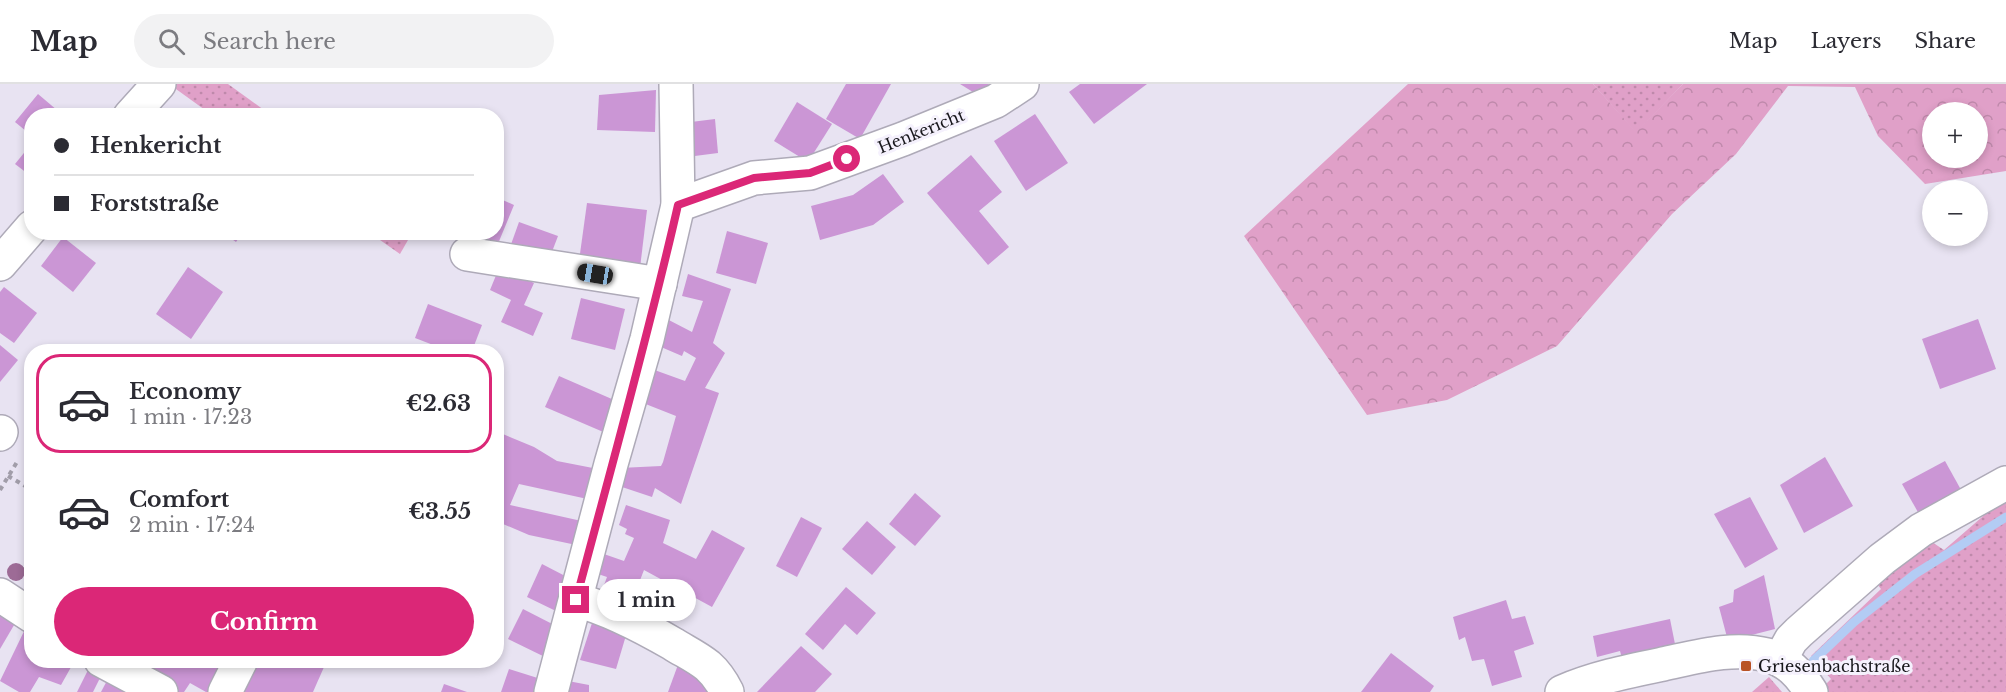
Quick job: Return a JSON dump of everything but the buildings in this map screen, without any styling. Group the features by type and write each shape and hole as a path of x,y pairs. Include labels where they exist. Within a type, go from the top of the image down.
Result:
{"street":[{"path":"137,108 159,84"},
{"path":"551,692 611,464 647,339 678,205 675,84"},
{"name":"Henkericht","path":"678,205 754,178 810,173 903,139 996,101 1022,84"},
{"path":"0,264 24,236"},
{"path":"467,254 660,284"},
{"path":"1779,660 1791,640 1799,632 1882,558 1921,530 2006,483"},
{"path":"0,595 24,611"},
{"path":"576,600 609,611 644,627 698,658 720,679 727,692"},
{"path":"1562,692 1600,678 1724,653 1755,653 1779,660 1798,673 1811,692"},
{"path":"116,668 161,692"},
{"path":"225,692 237,668"}],"path":[{"path":"0,490 8,476 7,441"},
{"path":"8,476 24,485"}],"green space":[{"path":"169,84 228,84 261,108 202,108"},
{"path":"1408,84 1593,84 1636,132 1683,84 2006,84 2006,171 1950,180 1922,181 1878,136 1855,87 1788,86 1736,154 1672,214 1557,346 1447,400 1367,415 1244,236"},
{"path":"1593,84 1683,84 1636,133"},
{"path":"380,240 408,240 400,254"},
{"path":"2006,499 2006,692 1818,692 1831,679 1811,656 1881,589 1874,580 1926,538 1944,550"},
{"path":"1769,677 1782,692 1752,692"}],"waterway":[{"path":"1813,661 1854,622 1915,574 2006,517"}],"place":[{"name":"Griesenbachstraße","path":"1746,666"}],"route":[{"path":"576,600 611,464 647,339 678,205 754,178 810,173 847,159"}]}
